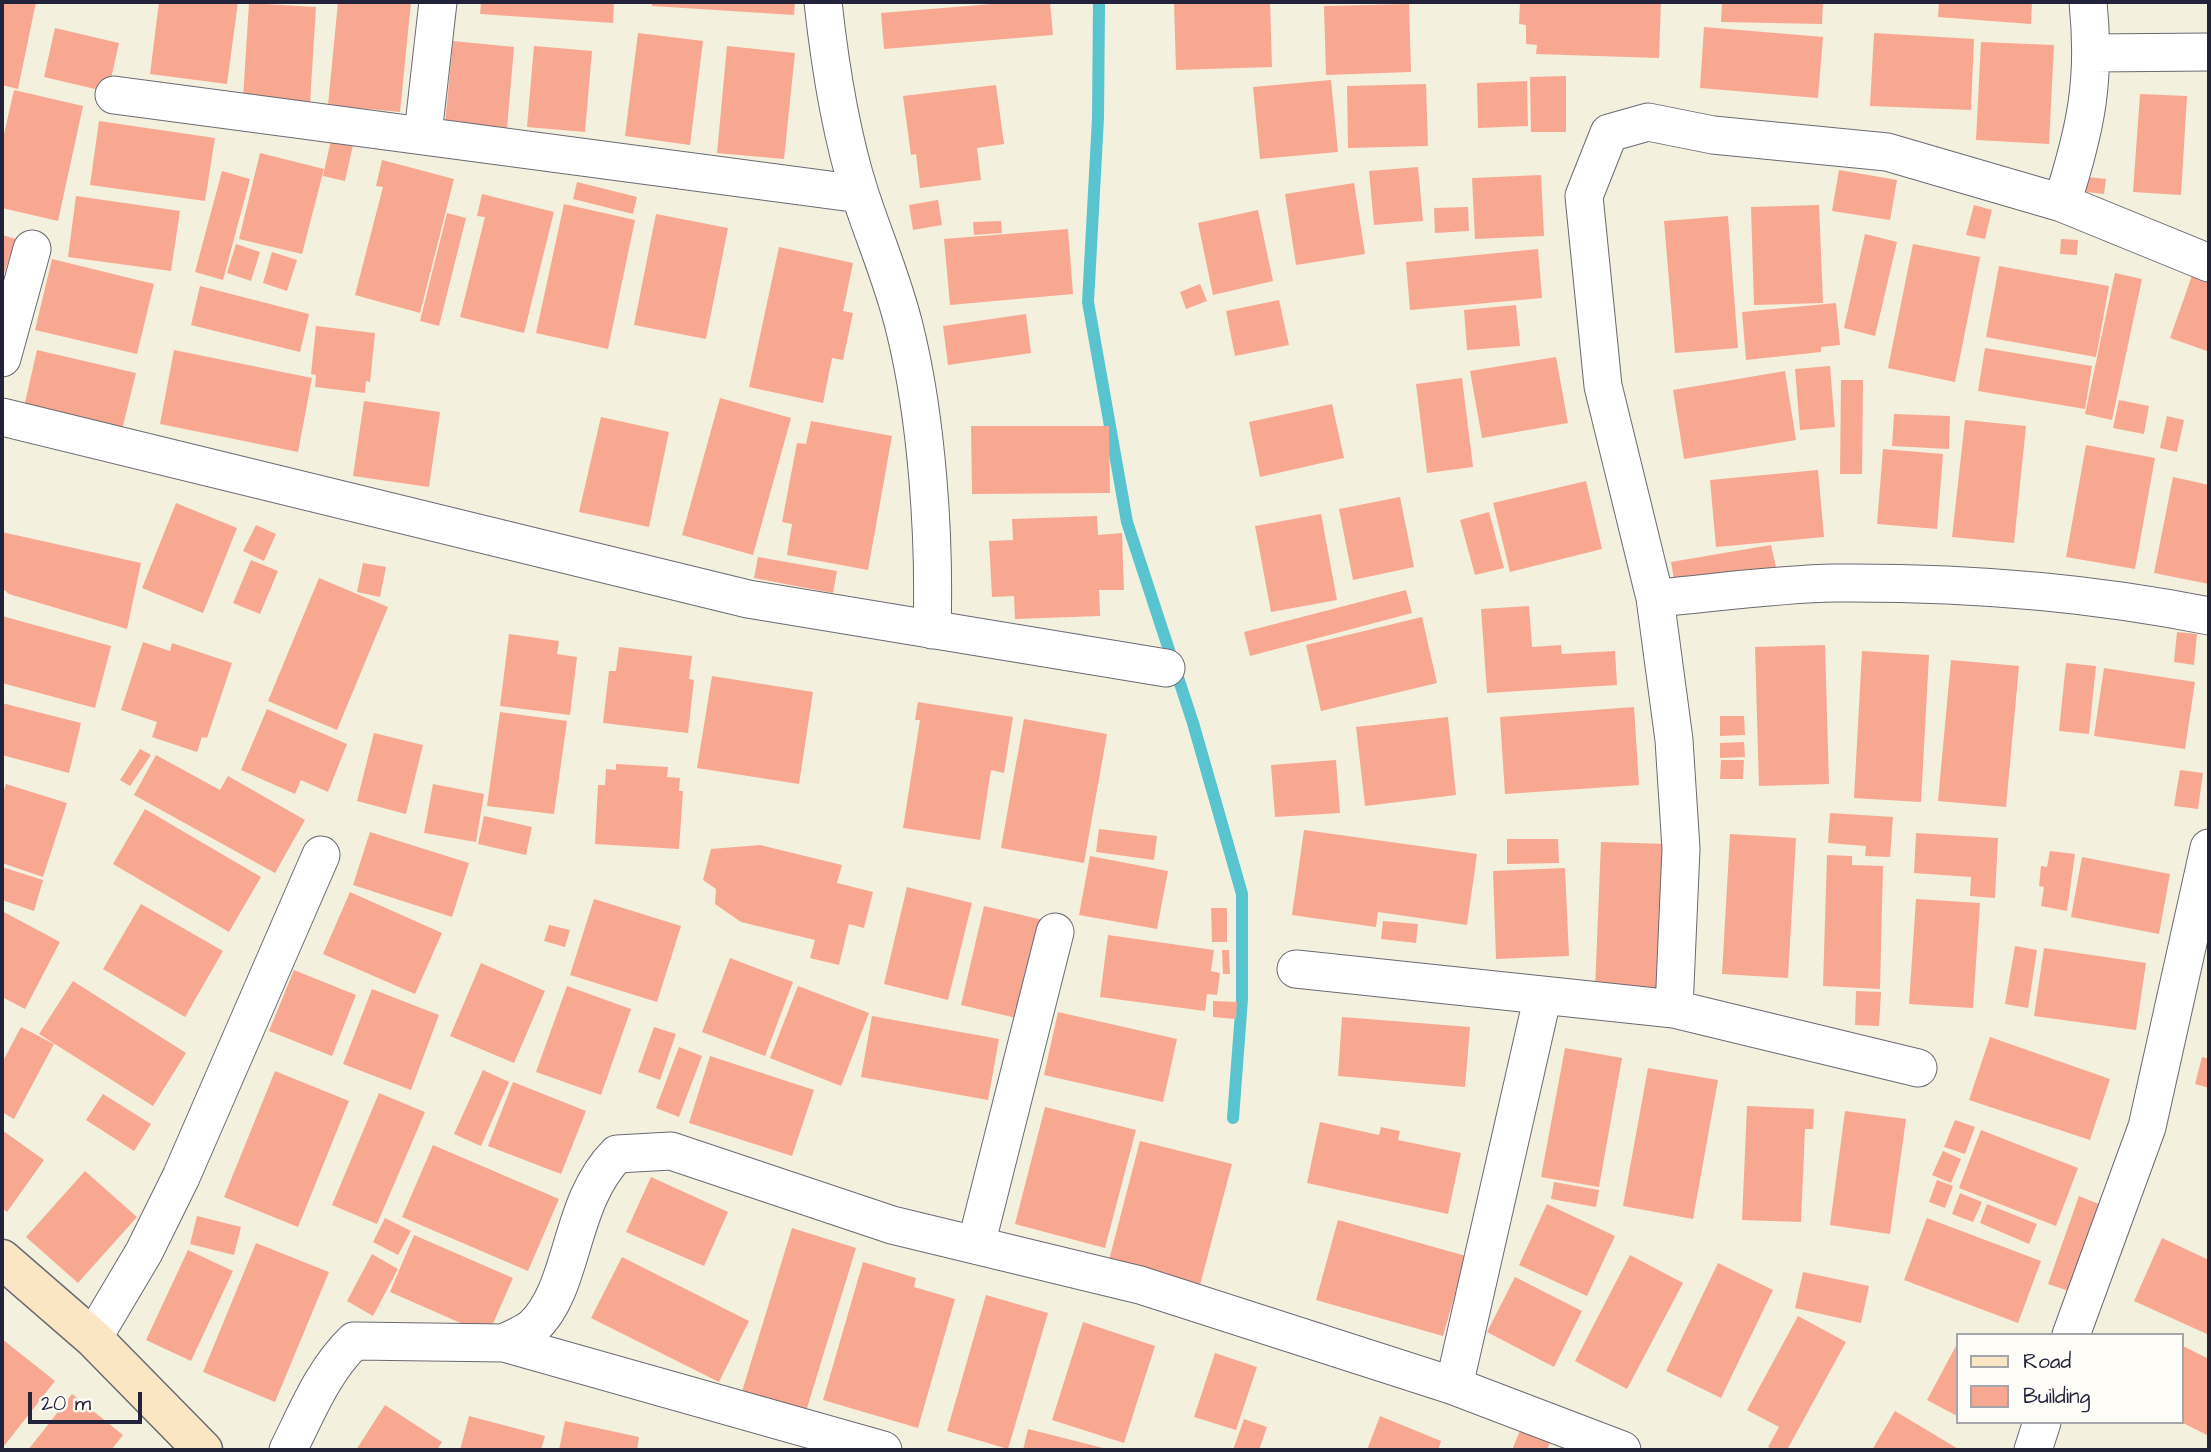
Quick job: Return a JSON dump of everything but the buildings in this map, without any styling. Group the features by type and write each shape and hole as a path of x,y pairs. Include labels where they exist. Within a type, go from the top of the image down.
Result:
{"main road":[{"path":"2,1259 93,1338 203,1450"}],"street":[{"path":"423,134 438,2"},
{"path":"823,2 842,124 860,194 892,281 919,404 934,578 932,630"},
{"path":"2062,203 2084,135 2093,53 2088,2"},
{"path":"2093,53 2209,52"},
{"path":"114,95 860,194"},
{"path":"1674,1009 1681,849 1674,740 1655,598 1601,373 1584,196 1609,133 1648,122 1713,135 1887,152 2062,203 2209,263"},
{"path":"2,358 32,249"},
{"path":"2,417 748,599 1166,668"},
{"path":"1655,598 1833,583 2011,587 2131,600 2209,616"},
{"path":"2072,1333 2147,1127 2209,848"},
{"path":"93,1338 144,1252 180,1177 321,855"},
{"path":"976,1245 1055,932"},
{"path":"1296,969 1674,1009 1918,1068"},
{"path":"1454,1386 1543,995"},
{"path":"504,1343 533,1328 555,1296 580,1214 603,1168 617,1154 671,1151 892,1225 1140,1285 1454,1386 1622,1450"},
{"path":"288,1450 320,1386 341,1353 354,1341 504,1343 883,1450"},
{"path":"2033,1450 2041,1424"}],"waterway":[{"path":"1099,2 1098,118 1088,302 1127,522 1193,723 1242,894 1242,999 1233,1118"}]}
